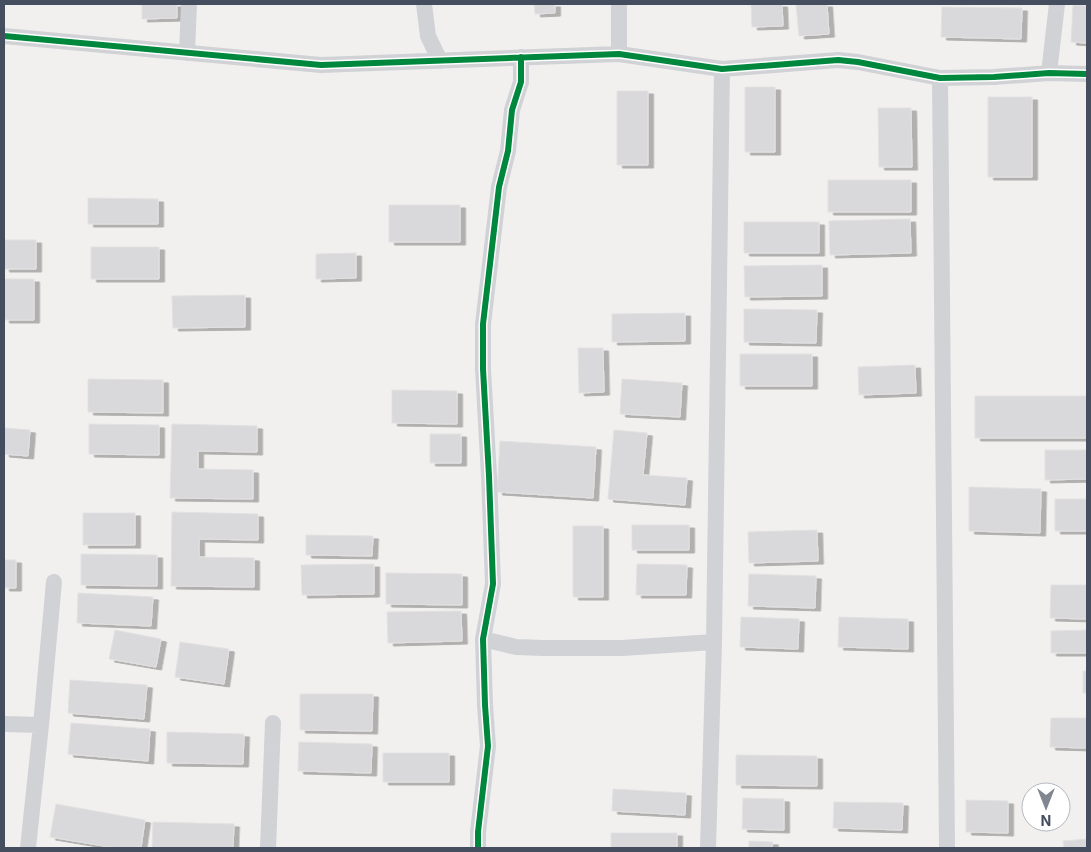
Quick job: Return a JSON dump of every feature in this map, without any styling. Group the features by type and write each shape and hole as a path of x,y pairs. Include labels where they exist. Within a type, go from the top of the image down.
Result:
{"street":[{"path":"187,53 189,4"},
{"path":"424,4 428,36 440,61"},
{"path":"619,4 620,54"},
{"path":"1049,73 1057,4"},
{"path":"4,36 321,65 620,54 722,69 838,60 858,62 940,78 1049,73 1087,74"},
{"path":"478,848 478,832 488,746 483,639 493,584 483,369 483,324 499,187 508,151 512,110 521,82 522,57"},
{"path":"708,848 714,642 722,69"},
{"path":"940,78 947,848"},
{"path":"28,848 42,725 54,582"},
{"path":"483,639 516,647 543,648 622,648 714,642"},
{"path":"268,848 274,723"},
{"path":"4,724 42,725"}],"building":[{"path":"142,4 177,4 177,18 142,19"},
{"path":"534,4 555,4 555,13 535,14"},
{"path":"751,4 782,4 783,26 752,27"},
{"path":"796,4 827,4 829,34 799,36"},
{"path":"1073,5 1087,6 1087,43 1071,42"},
{"path":"942,7 1022,8 1021,39 941,37"},
{"path":"745,87 775,87 775,152 745,152"},
{"path":"617,91 648,91 648,165 617,165"},
{"path":"988,97 1032,97 1032,177 988,177"},
{"path":"878,108 911,108 912,167 879,167"},
{"path":"828,180 911,180 911,212 828,212"},
{"path":"88,198 158,199 158,224 88,224"},
{"path":"389,205 460,205 460,242 389,242"},
{"path":"910,219 911,253 830,255 829,221"},
{"path":"744,222 819,222 819,253 744,253"},
{"path":"4,240 36,240 36,269 4,269"},
{"path":"91,247 159,247 159,279 91,279"},
{"path":"356,253 356,278 316,279 316,254"},
{"path":"822,265 822,296 745,297 744,266"},
{"path":"4,279 34,279 34,320 4,320"},
{"path":"245,295 245,327 173,328 172,296"},
{"path":"744,309 817,310 816,343 744,342"},
{"path":"685,313 685,341 612,342 612,314"},
{"path":"578,348 603,348 604,392 579,393"},
{"path":"740,354 812,354 812,386 740,386"},
{"path":"915,365 916,393 859,395 858,367"},
{"path":"88,379 163,380 163,413 88,412"},
{"path":"622,379 682,383 680,417 620,414"},
{"path":"392,390 457,391 457,424 392,423"},
{"path":"975,396 1087,396 1087,438 975,438"},
{"path":"89,424 159,425 159,455 89,454"},
{"path":"172,424 257,426 257,452 198,451 198,469 253,470 253,499 170,498"},
{"path":"4,428 30,430 28,456 4,454"},
{"path":"614,430 647,433 643,475 687,478 685,505 608,499"},
{"path":"430,434 461,434 461,463 430,463"},
{"path":"500,441 596,447 593,498 497,492"},
{"path":"1045,450 1087,450 1087,479 1045,480"},
{"path":"969,487 1041,489 1040,533 969,531"},
{"path":"1055,499 1087,499 1087,531 1055,531"},
{"path":"172,512 258,514 258,540 199,539 199,557 254,558 254,587 171,586"},
{"path":"83,513 135,513 135,545 83,545"},
{"path":"632,525 689,525 689,550 632,550"},
{"path":"573,526 603,526 603,597 573,597"},
{"path":"817,530 818,561 749,563 748,532"},
{"path":"306,535 373,536 372,556 306,555"},
{"path":"81,554 157,555 157,586 81,585"},
{"path":"4,560 16,560 16,588 4,588"},
{"path":"374,564 374,594 302,595 301,565"},
{"path":"637,564 687,565 686,595 636,595"},
{"path":"386,573 462,574 462,605 386,604"},
{"path":"749,574 816,576 815,608 748,606"},
{"path":"1051,585 1087,585 1087,619 1050,618"},
{"path":"78,593 153,597 151,626 77,623"},
{"path":"461,611 462,641 388,643 387,612"},
{"path":"741,617 799,619 798,649 740,647"},
{"path":"839,617 908,619 908,649 838,647"},
{"path":"115,630 161,639 156,667 109,659"},
{"path":"1087,630 1087,653 1051,653 1051,631"},
{"path":"180,642 229,649 224,684 175,677"},
{"path":"1083,671 1087,671 1087,693 1083,693"},
{"path":"70,680 147,685 144,719 68,713"},
{"path":"300,694 373,694 372,731 300,730"},
{"path":"1051,718 1087,718 1087,748 1050,747"},
{"path":"71,723 150,729 148,761 68,754"},
{"path":"167,732 244,734 243,764 167,763"},
{"path":"299,742 372,744 371,773 298,771"},
{"path":"383,753 449,753 449,782 383,782"},
{"path":"736,755 817,756 817,786 736,785"},
{"path":"613,789 686,793 685,815 612,811"},
{"path":"743,798 784,799 784,830 742,829"},
{"path":"966,800 1008,801 1008,833 966,832"},
{"path":"834,802 903,803 902,830 833,828"},
{"path":"56,804 145,820 141,848 116,848 50,837"},
{"path":"153,822 234,824 233,848 152,848"},
{"path":"611,833 677,833 677,848 611,848"},
{"path":"1087,839 1087,848 1064,848 1063,841"},
{"path":"749,841 773,842 772,848 749,848"}],"cycle path":[{"path":"4,36 321,65 619,54 722,69 838,60 858,62 940,78 1049,73 1087,74"},
{"path":"478,848 478,832 488,746 483,639 493,584 483,369 483,324 499,187 508,151 512,110 521,82 521,57"}]}
